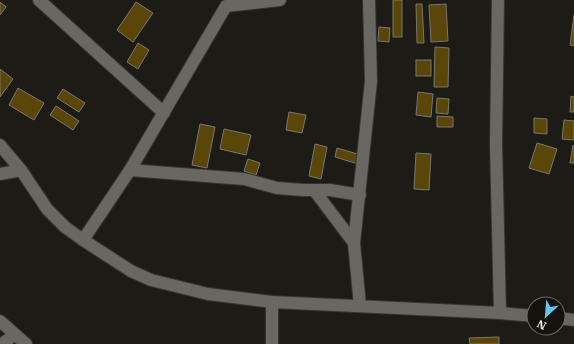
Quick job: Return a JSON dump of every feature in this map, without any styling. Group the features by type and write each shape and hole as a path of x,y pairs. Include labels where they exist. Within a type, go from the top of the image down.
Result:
{"street":[{"path":"39,0 164,113"},
{"path":"83,240 130,170 226,3 280,0"},
{"path":"360,306 354,243 371,81 369,0"},
{"path":"498,0 496,144 500,313"},
{"path":"0,145 20,170 47,209 66,227 83,240 131,271 151,280 208,294 272,302 526,315"},
{"path":"0,174 20,170"},
{"path":"130,170 244,179 277,188 330,190 360,195"},
{"path":"314,190 354,243"},
{"path":"272,302 272,344"},
{"path":"0,321 14,335 26,344"},
{"path":"2,344 14,335"}],"building":[{"path":"393,0 402,0 402,37 393,37"},
{"path":"0,2 6,7 0,15"},
{"path":"136,2 153,13 133,42 117,30"},
{"path":"416,4 422,4 424,43 417,43"},
{"path":"446,4 448,41 431,42 429,5"},
{"path":"574,15 574,46 570,45"},
{"path":"379,27 390,28 389,42 378,41"},
{"path":"138,43 149,50 138,69 127,62"},
{"path":"435,47 449,48 448,87 434,87"},
{"path":"416,60 431,60 431,76 416,76"},
{"path":"0,69 13,79 0,97"},
{"path":"18,88 44,103 34,120 9,105"},
{"path":"63,89 85,103 79,112 57,98"},
{"path":"418,92 433,94 431,117 416,115"},
{"path":"571,96 574,97 574,112 570,112"},
{"path":"437,98 449,99 448,114 436,113"},
{"path":"56,106 79,121 73,130 50,115"},
{"path":"289,112 306,115 302,133 286,130"},
{"path":"437,116 453,117 453,127 437,127"},
{"path":"534,118 547,119 547,134 534,133"},
{"path":"564,120 574,121 574,140 562,139"},
{"path":"200,124 215,127 207,168 192,165"},
{"path":"224,129 251,135 246,155 220,149"},
{"path":"537,143 557,149 549,174 529,168"},
{"path":"315,144 327,147 321,179 309,176"},
{"path":"573,145 574,163 570,163"},
{"path":"337,148 361,155 358,164 335,157"},
{"path":"416,153 431,154 429,190 414,189"},
{"path":"248,159 260,163 256,175 244,171"},
{"path":"499,337 499,344 470,344 469,338"}]}
